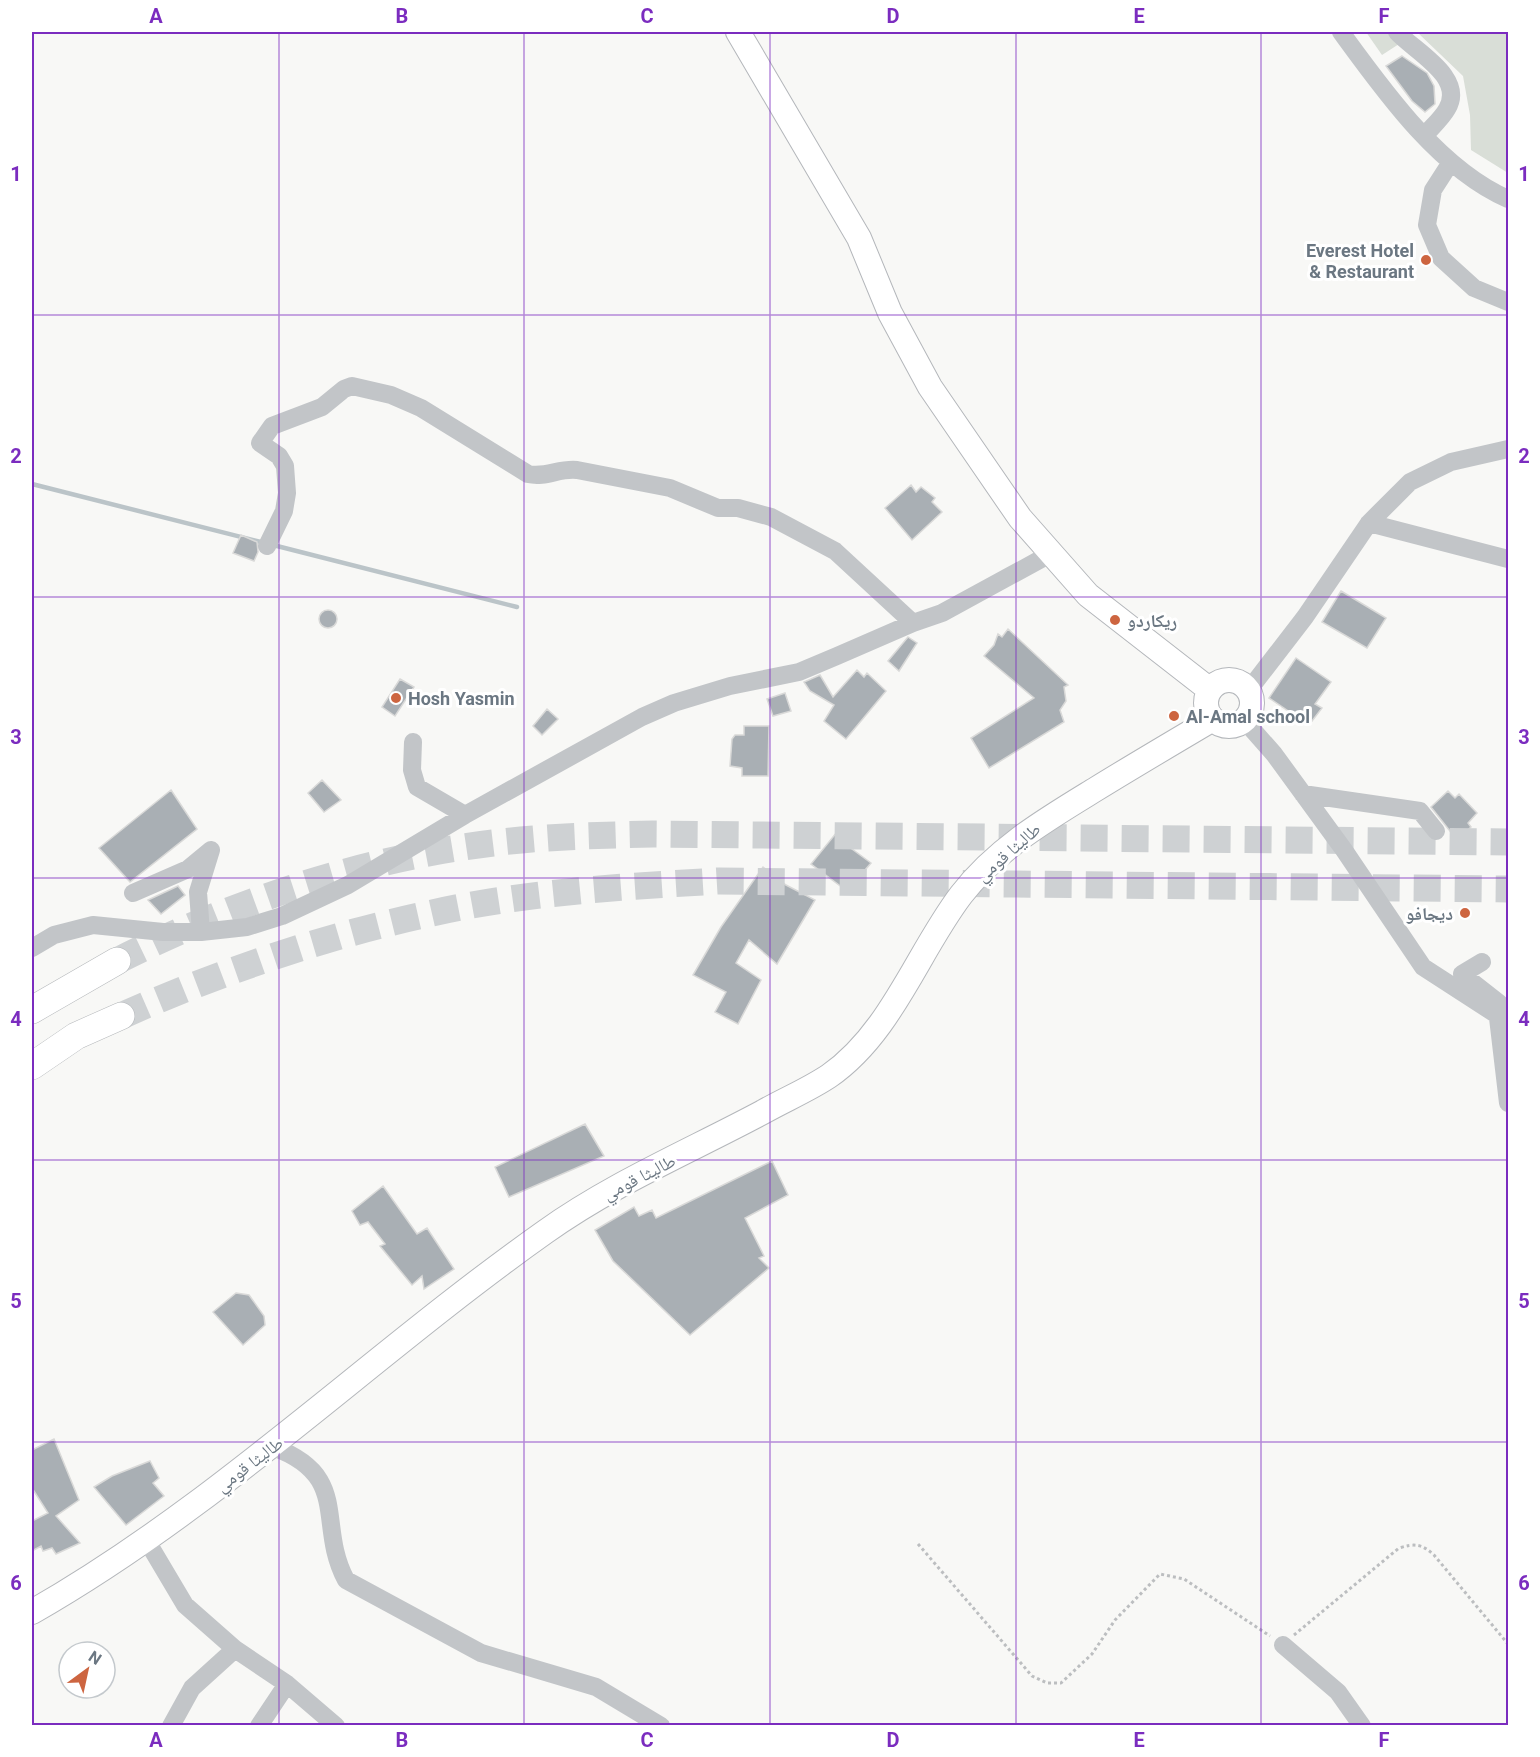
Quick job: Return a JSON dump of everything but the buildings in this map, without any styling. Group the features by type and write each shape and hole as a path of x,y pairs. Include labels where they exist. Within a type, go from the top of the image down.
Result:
{"highway":[{"path":"32,1010 117,961"},
{"path":"32,1066 76,1036 121,1016"}],"main road":[{"path":"738,32 859,238 890,313 930,387 1020,518 1088,595 1210,690"},
{"path":"1231,680 1248,691 1251,709 1244,720 1232,726 1213,719 1206,706 1210,690 1218,683 1231,680"},
{"name":"طاليثا قومي","path":"32,1612 147,1541 273,1447 398,1343 548,1230 596,1199 830,1075 867,1040 906,985 962,894 990,864 1025,832 1213,719"}],"street":[{"path":"1341,32 1379,84 1451,162 1488,190 1509,199"},
{"path":"1397,32 1445,76 1450,92 1448,108 1425,135"},
{"path":"1451,162 1433,190 1427,225 1441,258 1474,288 1509,302"},
{"path":"267,546 284,512 288,493 285,466 279,456 260,443 264,434 280,422 322,407 344,389 352,386 392,395 421,408 528,474 538,476 568,469 577,470 670,488 718,508 738,508 771,517 835,551 913,623"},
{"path":"1248,691 1305,617 1369,523 1410,482 1450,462 1509,449"},
{"path":"1369,523 1509,560"},
{"path":"32,948 54,935 93,926 163,932 201,932 247,927 282,916 348,885 465,815 642,717 674,703 730,686 799,672 913,623 942,614 1052,553"},
{"path":"1244,720 1274,754 1303,794 1423,967 1503,1020"},
{"path":"413,742 412,770 417,788 465,815"},
{"path":"1303,794 1420,811 1436,831"},
{"path":"133,893 188,869 212,850 198,892 201,932"},
{"path":"1482,962 1462,974 1499,1003 1503,1020 1509,1102"},
{"path":"273,1447 295,1455 325,1488 339,1567 346,1580 481,1653 596,1687 661,1725"},
{"path":"147,1541 185,1605 235,1649 287,1684 336,1725"},
{"path":"1283,1645 1338,1692 1362,1725"},
{"path":"171,1725 192,1688 235,1649"},
{"path":"259,1725 287,1684"}],"path":[{"path":"918,1544 1032,1676 1047,1683 1061,1683 1075,1672 1092,1654 1115,1620 1160,1574 1184,1580 1283,1645 1399,1548 1412,1544 1423,1545 1434,1554 1509,1644"}],"shaded area":[{"path":"1366,32 1389,32 1399,44 1382,55"},
{"path":"1417,32 1508,32 1508,173 1471,150 1470,115 1463,76"}],"waterway":[{"path":"32,484 265,543"},
{"path":"273,545 517,607"}],"tunnel":[{"path":"117,961 213,917 313,881 416,855 521,840 653,834 1508,842"},
{"path":"121,1016 234,970 349,933 464,907 536,895 718,881 1508,889"}],"place":[{"name":"Everest Hotel & Restaurant","path":"1426,260"},
{"name":"ريكاردو","path":"1115,620"},
{"name":"Hosh Yasmin","path":"396,698"},
{"name":"Al-Amal school","path":"1174,716"},
{"name":"ديجافو","path":"1465,913"}]}
